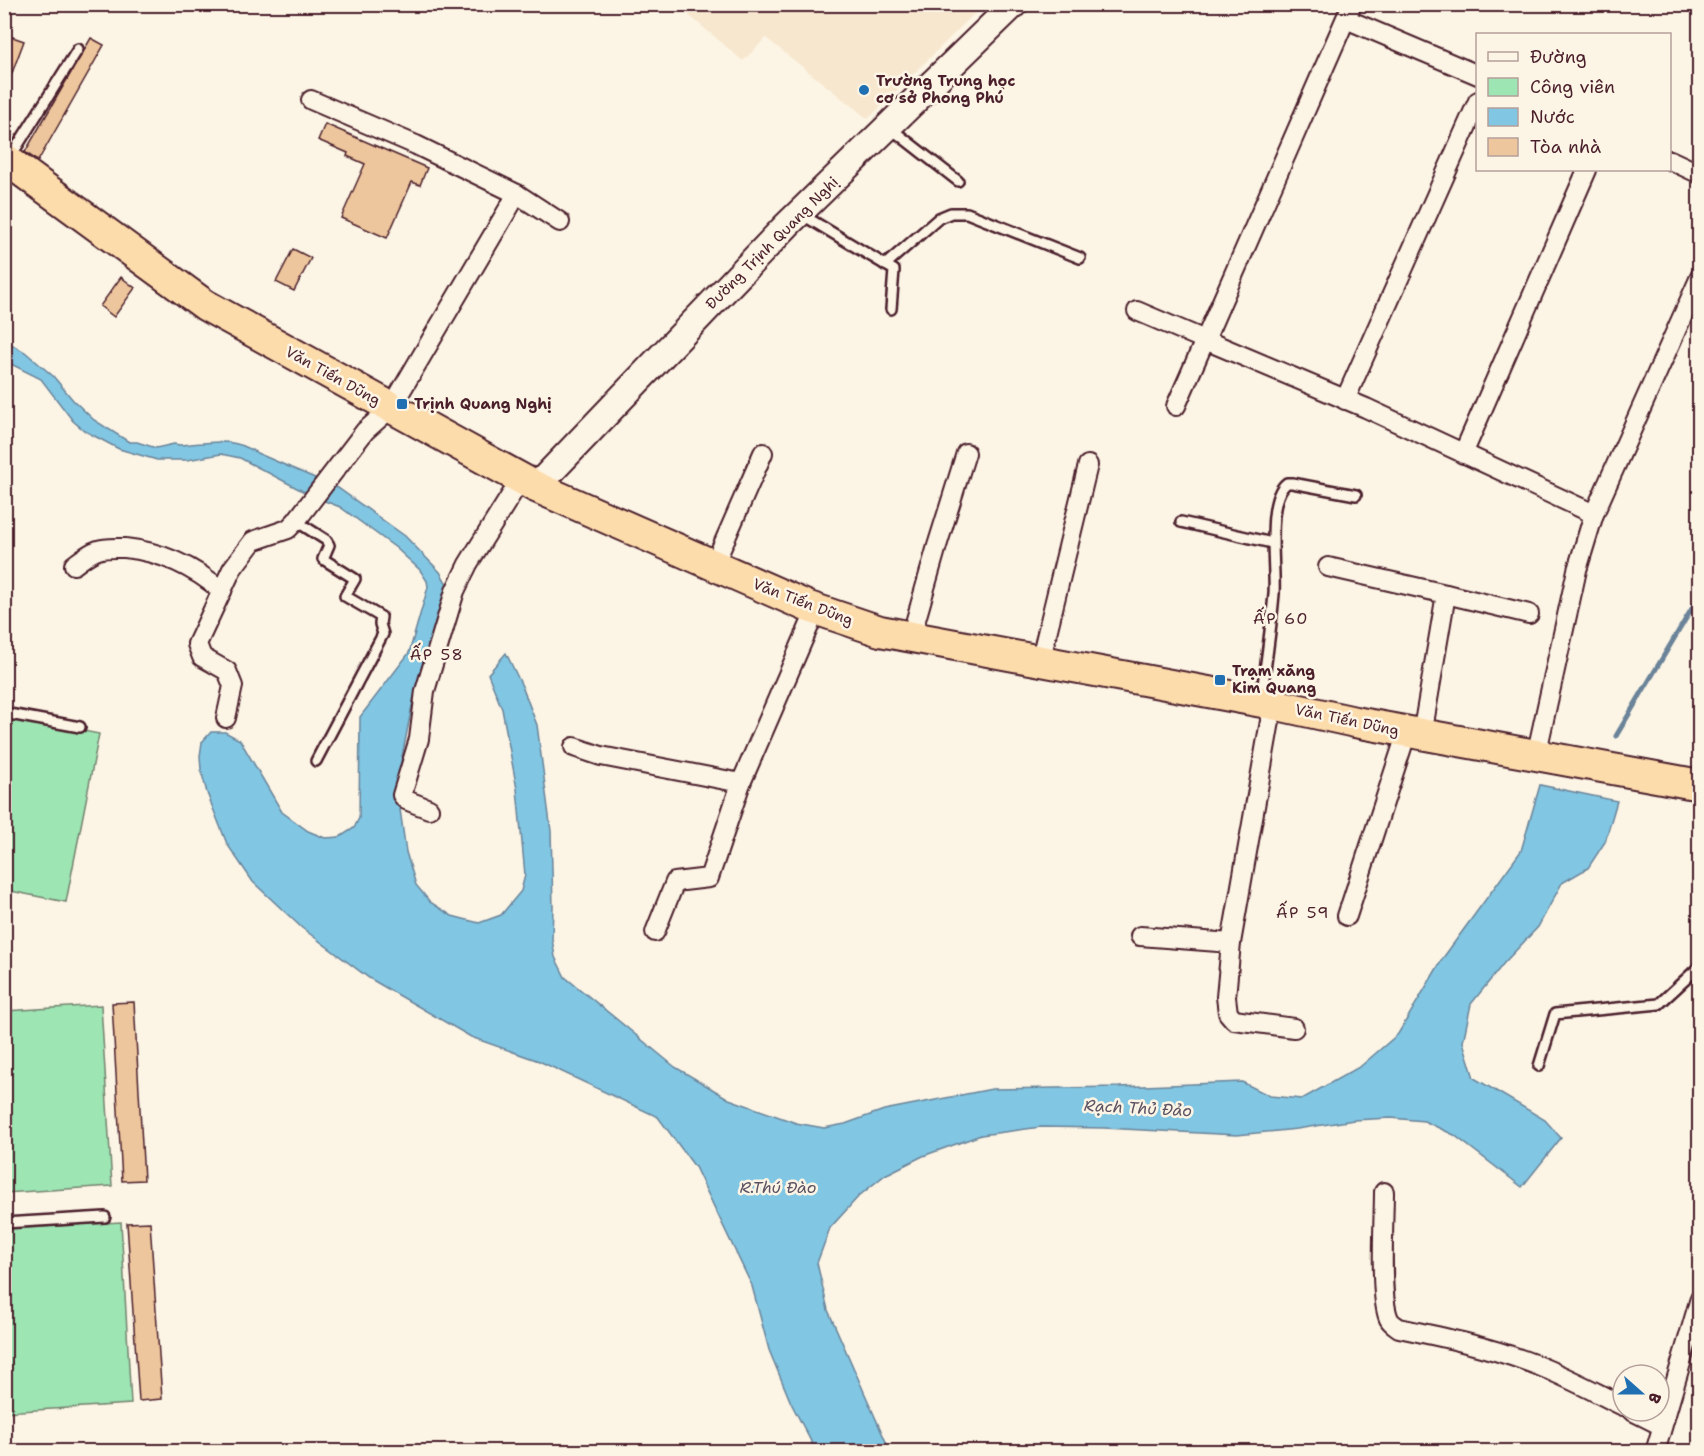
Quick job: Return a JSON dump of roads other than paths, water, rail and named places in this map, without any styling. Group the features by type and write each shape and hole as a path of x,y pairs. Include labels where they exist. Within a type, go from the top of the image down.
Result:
{"highway":[{"name":"Văn Tiến Dũng","path":"6,162 205,305 391,408 529,483 816,610 880,631 1700,785"}],"main road":[{"name":"Đường Trịnh Quang Nghị","path":"529,483 799,213 1014,5"}],"street":[{"path":"1176,406 1349,12 1476,74"},
{"path":"311,100 416,145 517,194 560,222"},
{"path":"1345,400 1476,105"},
{"path":"1671,160 1700,174"},
{"path":"1463,454 1587,171"},
{"path":"226,718 233,686 227,671 202,657 197,644 232,570 253,541 288,529 296,521 365,431 391,408 517,194"},
{"path":"1536,756 1577,570 1594,514 1700,277"},
{"path":"1137,311 1345,400 1594,514"},
{"path":"714,565 763,453"},
{"path":"912,637 966,453"},
{"path":"1040,662 1088,465"},
{"path":"429,809 406,800 402,795 419,739 425,691 455,591 479,546 529,483"},
{"path":"74,565 88,554 100,549 114,547 138,549 173,559 208,579 222,591"},
{"path":"1328,567 1528,614"},
{"path":"1347,916 1414,733 1446,594"},
{"path":"655,932 675,882 708,878 741,783 816,610"},
{"path":"1267,703 1231,943 1226,998 1228,1013 1234,1020 1294,1028"},
{"path":"574,747 601,756 741,783"},
{"path":"1140,936 1231,943"},
{"path":"1384,1192 1385,1298 1389,1319 1399,1328 1494,1350 1528,1361 1611,1400"},
{"path":"1655,1452 1700,1298"},
{"path":"1656,1423 1662,1426"}],"lane":[{"path":"6,162 78,49"},
{"path":"888,126 958,181"},
{"path":"799,213 894,270 891,309"},
{"path":"885,265 939,218 951,213 967,213 1080,258"},
{"path":"1267,703 1275,590 1273,525 1280,493 1287,483 1356,495"},
{"path":"296,521 326,540 329,545 323,559 355,579 345,596 381,617 380,624 383,634 316,761"},
{"path":"1181,522 1272,543"},
{"path":"4,713 80,728"},
{"path":"1539,1066 1555,1014 1659,1004 1700,966"},
{"path":"4,1223 105,1216"}],"water":[{"name":"R.Thú Đào","path":"4,340 25,352 53,376 94,420 129,442 156,448 174,444 229,442 248,448 338,488 405,536 440,572 447,584 413,701 400,767 400,809 406,852 416,885 430,902 452,916 479,923 501,915 521,891 525,875 517,789 502,709 488,674 506,653 537,725 551,831 552,939 555,957 565,977 675,1067 729,1099 796,1123 824,1128 845,1124 884,1110 992,1089 1242,1082 1270,1096 1302,1099 1361,1066 1398,1034 1443,958 1521,851 1540,785 1617,801 1605,842 1588,868 1562,883 1538,927 1504,963 1471,1004 1463,1042 1474,1078 1545,1120 1561,1138 1522,1187 1454,1135 1424,1121 1391,1118 1354,1120 1237,1135 1041,1127 981,1135 923,1156 885,1175 859,1196 830,1228 817,1263 828,1310 890,1451 816,1451 791,1403 769,1350 752,1286 695,1167 658,1117 539,1061 471,1037 369,978 302,928 253,882 227,844 207,793 201,770 202,742 211,732 225,732 240,740 282,812 308,831 325,838 340,837 354,828 359,818 360,717 409,653 428,587 420,570 396,548 340,507 312,496 240,458 221,454 187,460 157,460 119,449 85,431 73,421 41,379 5,361"}],"waterway":[{"path":"1616,736 1700,595"}],"place":[{"name":"Trường Trung học cơ sở Phong Phú","path":"864,90"},
{"name":"Trịnh Quang Nghị","path":"402,404"},
{"name":"Trạm xăng Kim Quang","path":"1220,680"}],"district":[{"name":"ẤP 60","path":"1281,618"},
{"name":"ẤP 58","path":"437,654"},
{"name":"ẤP 59","path":"1303,912"}],"water label":[{"name":"Rạch Thủ Đảo","path":"1138,1108"}]}
